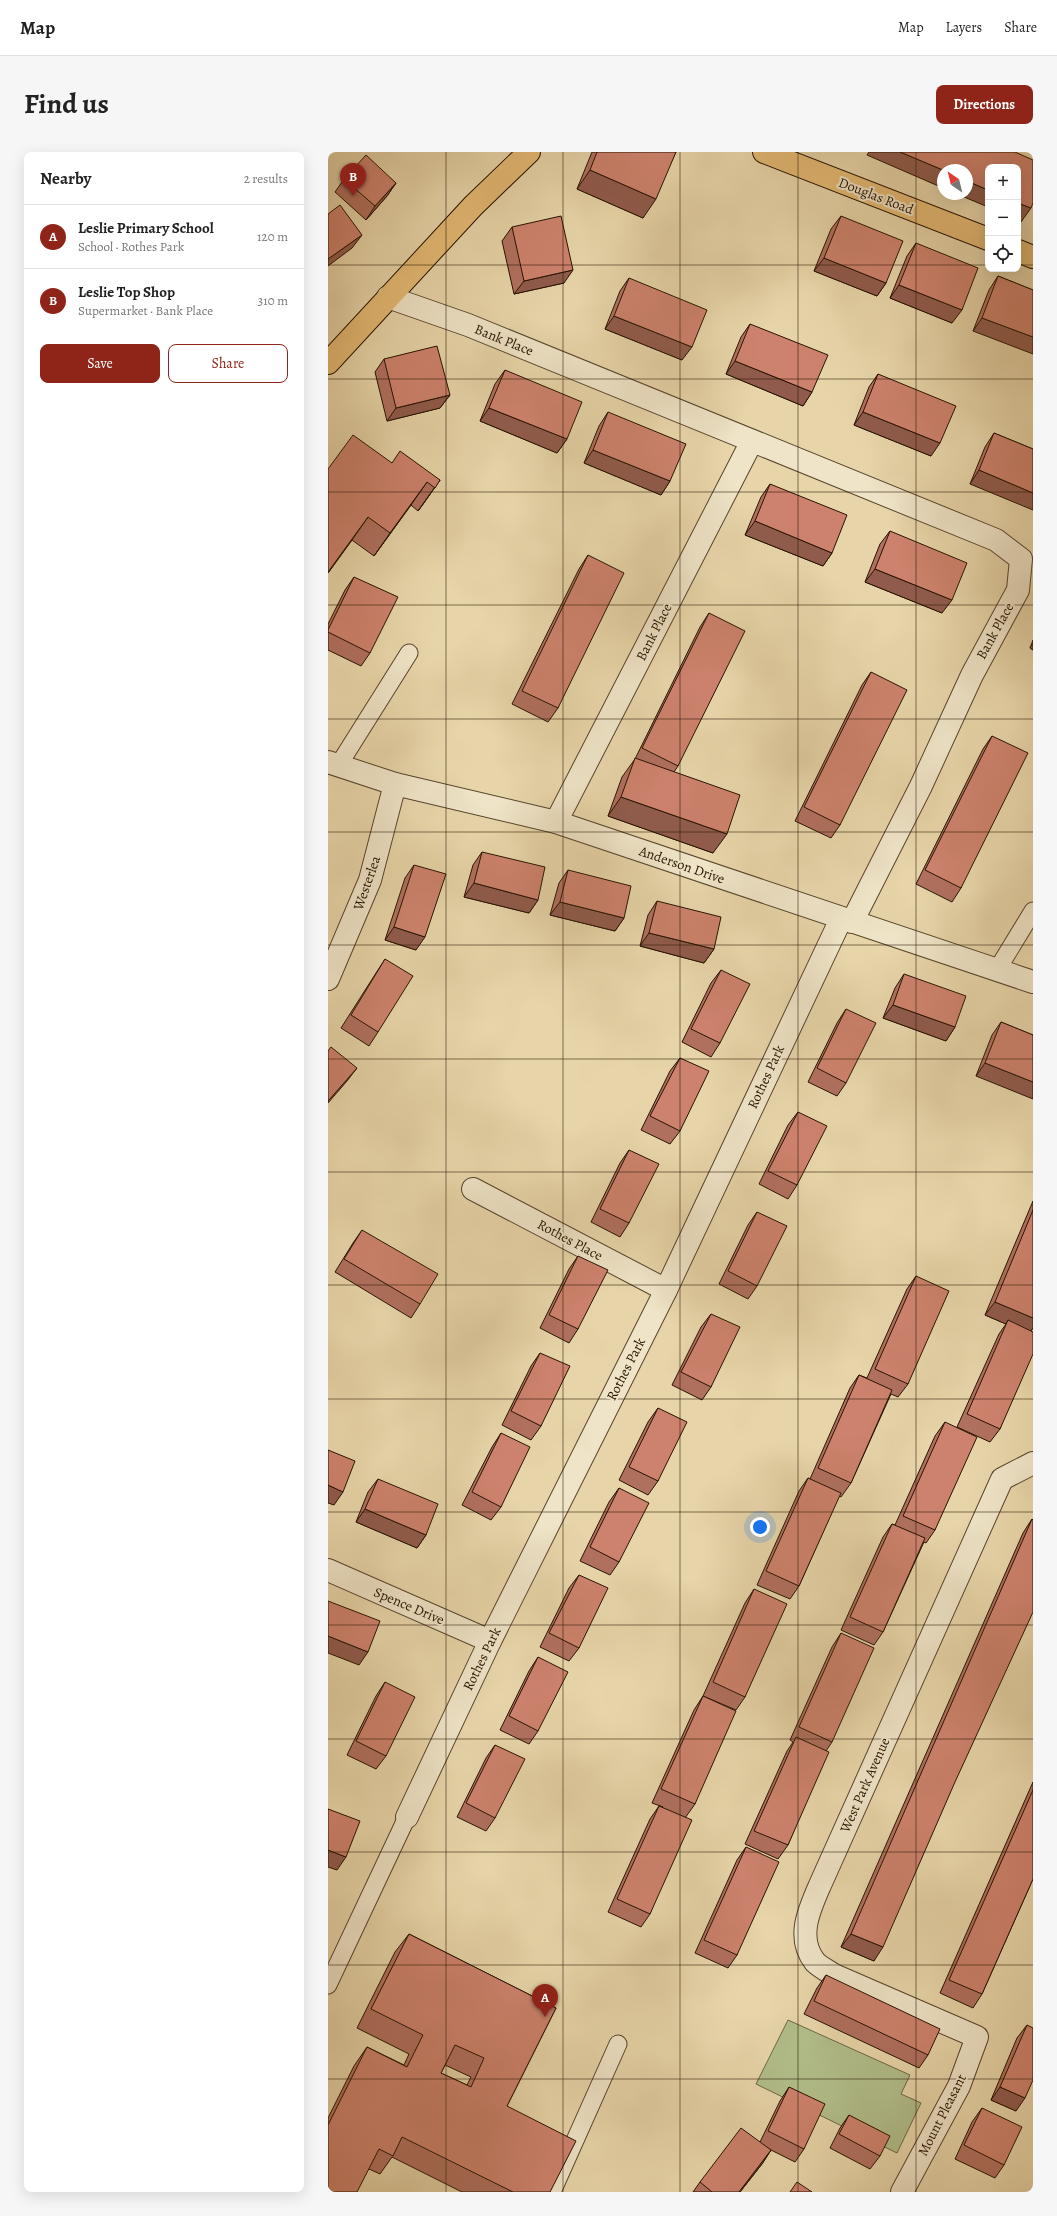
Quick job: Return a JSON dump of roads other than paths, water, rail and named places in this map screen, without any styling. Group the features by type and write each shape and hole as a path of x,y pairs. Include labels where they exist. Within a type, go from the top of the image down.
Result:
{"main road":[{"path":"328,363 473,206 530,152"},
{"name":"Douglas Road","path":"764,152 985,238"},
{"path":"1021,252 1033,257"}],"street":[{"name":"Bank Place","path":"388,297 468,325 996,540 1021,559 1018,590 972,674 921,786 846,920"},
{"name":"Bank Place","path":"556,822 752,441"},
{"name":"Anderson Drive","path":"333,764 395,784 556,822 1033,982"},
{"name":"Westerlea","path":"328,979 370,880 395,784"},
{"name":"Rothes Park","path":"407,1817 490,1641 666,1290 846,920"},
{"name":"Rothes Place","path":"473,1189 666,1290"},
{"name":"West Park Avenue","path":"977,2037 834,1975 816,1963 805,1945 805,1922 823,1878 1002,1479 1032,1461"},
{"name":"Spence Drive","path":"328,1570 490,1641"},
{"name":"Mount Pleasant","path":"902,2192 959,2086 977,2037"}],"lane":[{"path":"333,764 410,653"},
{"path":"997,970 1033,911"},
{"path":"328,1985 407,1817"},
{"path":"552,2192 618,2044"}],"place":[{"name":"Leslie Top Shop","path":"353,196"},
{"name":"Leslie Primary School","path":"545,2017"}]}
